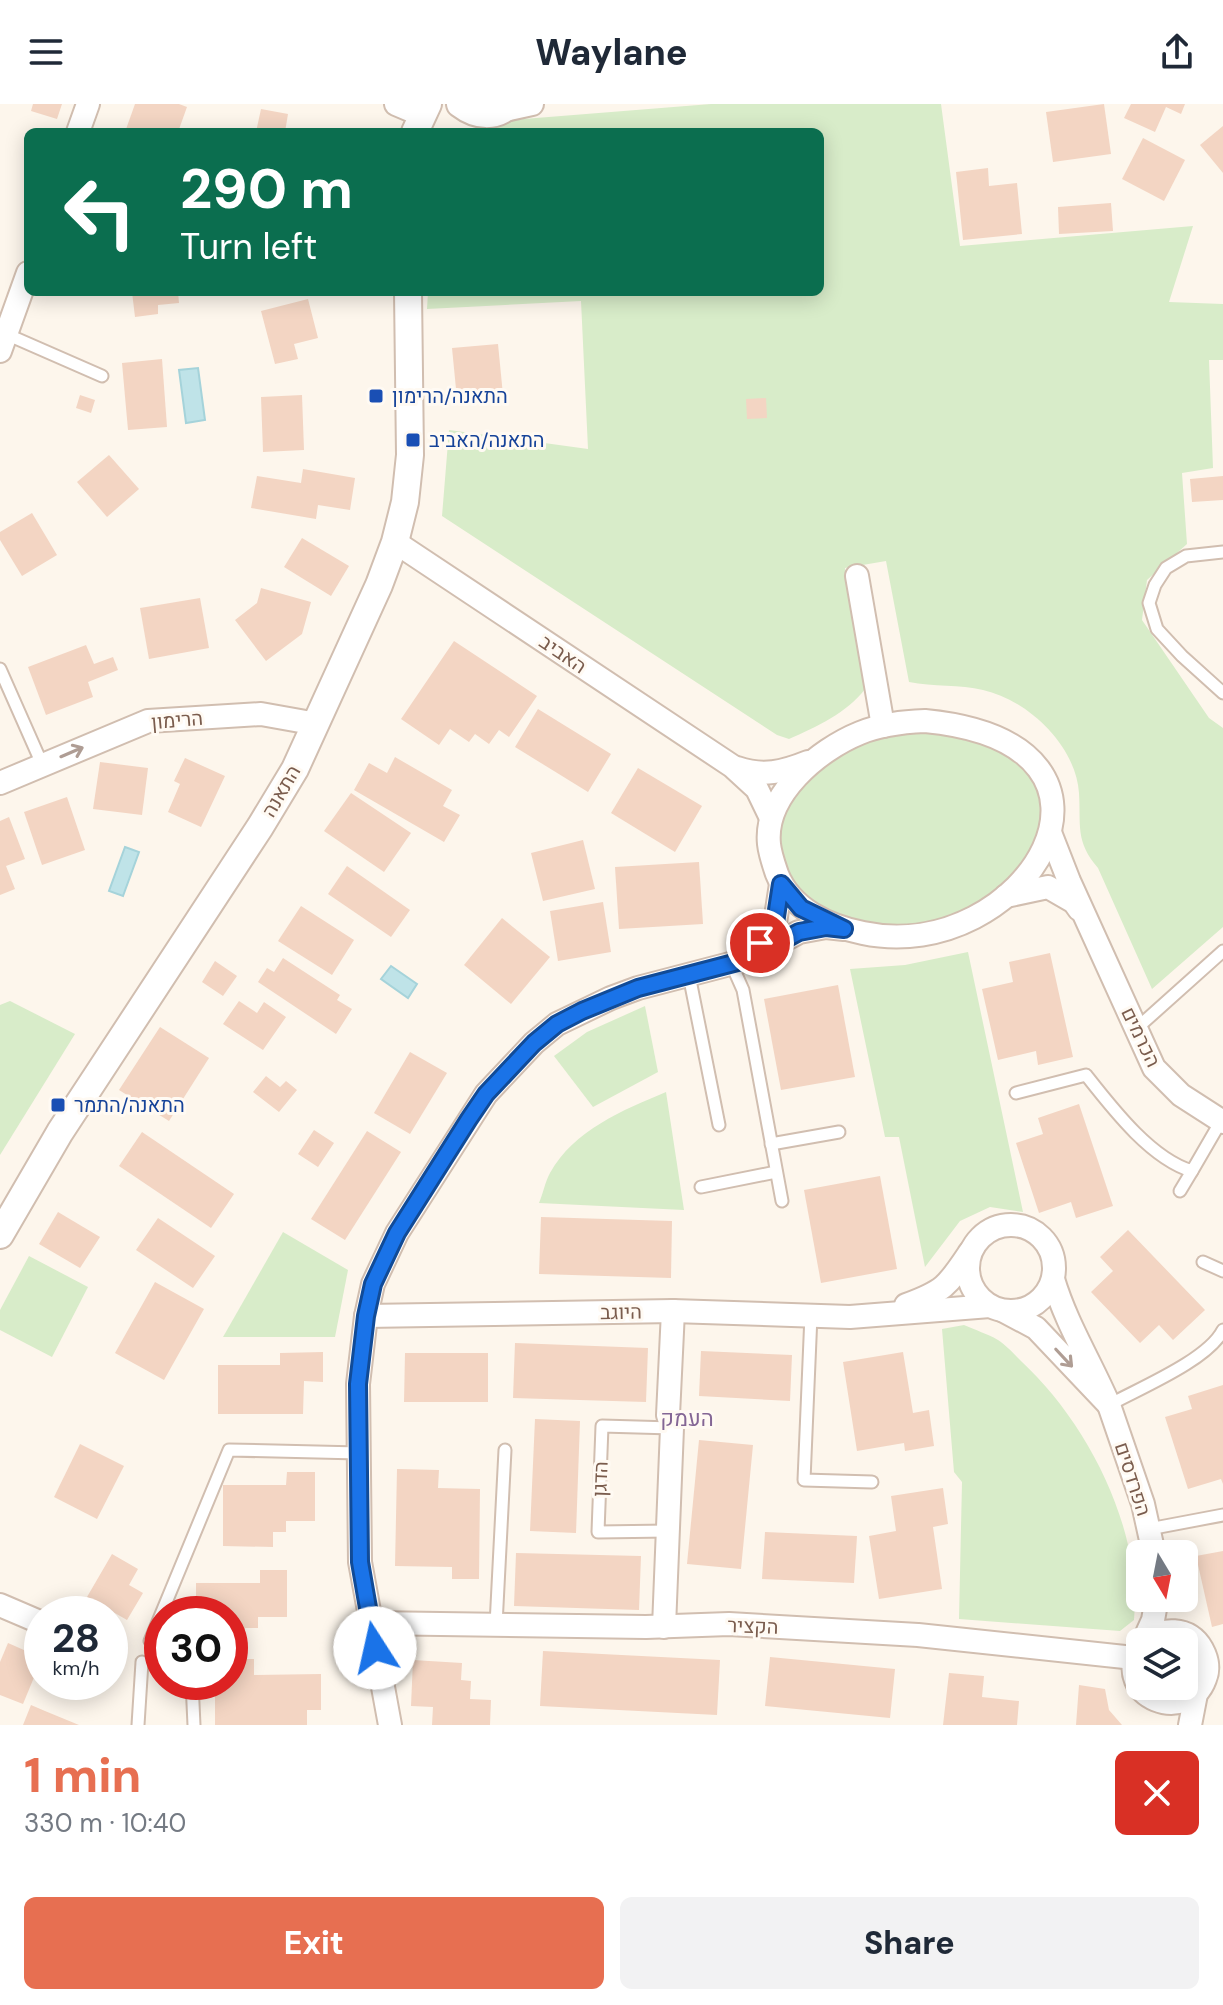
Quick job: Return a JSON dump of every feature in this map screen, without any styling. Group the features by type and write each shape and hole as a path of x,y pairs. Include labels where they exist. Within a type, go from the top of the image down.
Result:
{"street":[{"path":"79,128 88,104"},
{"path":"396,104 422,117"},
{"path":"463,128 489,108 532,104"},
{"path":"3,343 24,284"},
{"name":"התאנה","path":"0,1235 60,1132 295,769 379,585 395,542 405,502 410,455 408,296"},
{"name":"האביב","path":"395,542 732,766 757,789 771,818"},
{"path":"857,576 883,726"},
{"name":"הרימון","path":"0,783 148,721 261,714 317,724"},
{"path":"390,1725 360,1562 358,1384 366,1316 373,1284 397,1233 469,1119 509,1068 557,1024 638,988 767,951 799,932 826,927 886,937 929,934 976,917 1005,897 1036,863 1051,835 1053,798 1042,770 999,739 952,724 925,721 883,726 849,738 815,759 783,795 771,818 768,843 781,884 801,908 844,929"},
{"name":"האביב","path":"732,766 751,773 770,774 787,771 815,759"},
{"name":"הכרמים","path":"1051,835 1154,1068 1181,1095 1222,1121"},
{"path":"731,963 750,952 770,932 775,923 781,884"},
{"name":"הכרמים","path":"1005,897 1048,887 1074,902 1091,927"},
{"path":"1002,1225 1017,1225 1032,1229 1044,1239 1052,1253 1055,1268 1053,1279 1045,1296 1019,1311 997,1308 978,1296 970,1283 967,1268 973,1248 987,1232 1002,1225"},
{"name":"היוגב","path":"876,1315 930,1296 948,1285 973,1248"},
{"name":"הפרדסים","path":"1053,1279 1061,1308 1086,1352 1109,1405 1151,1540"},
{"name":"היוגב","path":"366,1316 673,1311 876,1315 997,1308"},
{"name":"הפרדסים","path":"997,1308 1036,1328 1109,1405"},
{"path":"664,1627 673,1311"},
{"path":"0,1605 24,1615"},
{"path":"1173,1612 1185,1628"},
{"name":"הקציר","path":"371,1623 664,1627 729,1624 1126,1645"},
{"path":"1198,1642 1223,1657"},
{"path":"1190,1725 1208,1684 1207,1664 1198,1646"},
{"path":"1153,1700 1176,1704 1182,1700"},
{"path":"1153,1700 1164,1725"}],"lane":[{"path":"3,343 102,376"},
{"path":"1223,552 1186,556 1166,568 1155,585 1149,603 1157,629 1223,693"},
{"path":"0,669 42,764"},
{"path":"1136,1029 1223,951"},
{"path":"731,963 743,990 782,1201"},
{"path":"689,975 719,1125"},
{"path":"1016,1093 1086,1075 1113,1109 1148,1144 1177,1167 1192,1171"},
{"path":"1180,1191 1222,1121"},
{"path":"771,1144 839,1132"},
{"path":"701,1187 776,1172"},
{"path":"1203,1262 1223,1271"},
{"path":"811,1315 804,1480 872,1482"},
{"path":"1109,1405 1195,1359 1217,1343 1223,1330"},
{"name":"הדגן","path":"668,1531 598,1532 602,1426 672,1428"},
{"path":"169,1596 229,1450 359,1453"},
{"path":"496,1625 505,1450"},
{"path":"1149,1529 1223,1515"},
{"path":"138,1725 142,1662"},
{"path":"193,1700 194,1725"}],"green space":[{"path":"711,104 941,104 960,246 1193,226 1169,302 1223,304 1223,360 1209,360 1213,468 1182,473 1187,544 1147,580 1142,620 1209,718 1223,728 1223,927 1152,989 1098,868 1082,841 1079,793 1069,758 1047,728 1017,704 1000,695 974,688 909,682 886,561 845,568 865,689 840,712 789,739 777,735 442,516 449,430 588,449 581,301 427,309 428,296 824,296 824,128 480,128 487,122"},
{"path":"925,730 995,748 1034,775 1044,801 1042,832 1006,884 986,900 950,918 902,927 847,920 807,900 789,879 778,843 780,820 791,800 806,781 842,752 885,735"},
{"path":"968,952 1023,1212 990,1207 960,1221 925,1267 899,1137 885,1137 850,969 905,965"},
{"path":"10,1001 75,1034 0,1155 0,1005"},
{"path":"645,1006 658,1072 593,1107 554,1056 587,1032"},
{"path":"666,1092 684,1210 539,1203 550,1173 572,1145 601,1123"},
{"path":"283,1232 348,1270 335,1337 223,1337"},
{"path":"29,1256 88,1287 52,1357 0,1330 0,1310"},
{"path":"964,1325 1001,1342 1045,1386 1088,1445 1105,1479 1126,1540 1126,1612 1134,1612 1134,1620 1120,1631 959,1619 962,1482 954,1472 942,1329"}],"water":[{"path":"198,368 205,420 186,423 179,370"},
{"path":"125,847 139,852 123,896 109,891"},
{"path":"391,966 417,984 408,998 381,979"}],"building":[{"path":"33,104 62,104 57,119 31,111"},
{"path":"135,104 179,104 187,107 179,128 126,128"},
{"path":"1104,104 1111,154 1053,162 1046,112"},
{"path":"1131,104 1185,104 1181,114 1166,107 1155,132 1124,118"},
{"path":"261,109 288,114 286,128 257,128"},
{"path":"1223,126 1223,173 1200,145"},
{"path":"1143,138 1185,160 1164,201 1122,179"},
{"path":"988,168 989,186 1017,183 1022,234 963,240 956,172"},
{"path":"1111,203 1113,231 1059,234 1058,207"},
{"path":"132,296 178,296 179,303 158,305 158,314 135,317"},
{"path":"308,299 318,338 294,344 298,359 275,364 261,311"},
{"path":"498,344 503,395 457,399 452,348"},
{"path":"162,359 167,427 128,430 122,363"},
{"path":"80,395 95,400 91,413 76,408"},
{"path":"302,395 304,450 263,452 261,397"},
{"path":"766,398 767,418 747,419 746,399"},
{"path":"109,455 139,489 107,517 77,482"},
{"path":"303,469 355,478 350,510 318,505 316,519 251,508 257,476 301,483"},
{"path":"1223,476 1223,500 1192,502 1190,479"},
{"path":"32,513 57,555 22,576 0,540 0,532"},
{"path":"302,538 349,566 331,596 284,567"},
{"path":"261,588 311,602 302,634 266,661 235,620 257,603"},
{"path":"200,598 209,648 149,659 140,608"},
{"path":"454,641 537,696 509,737 499,730 489,744 475,734 469,742 450,729 439,745 401,719"},
{"path":"86,645 94,664 113,657 118,670 88,682 93,697 46,715 28,667"},
{"path":"538,709 611,754 588,792 515,747"},
{"path":"395,757 452,790 443,806 460,815 444,842 354,790 369,763 387,773"},
{"path":"185,758 225,776 201,827 168,812 180,784 174,781"},
{"path":"100,762 148,768 142,815 93,809"},
{"path":"638,768 702,806 675,852 611,813"},
{"path":"351,793 411,833 384,872 324,831"},
{"path":"67,797 85,850 42,865 24,812"},
{"path":"9,817 25,859 6,866 15,889 0,895 0,821"},
{"path":"583,840 595,889 543,901 531,853"},
{"path":"699,862 703,924 619,929 615,867"},
{"path":"347,866 410,910 391,937 328,894"},
{"path":"603,902 611,952 558,961 550,911"},
{"path":"301,906 354,940 332,975 278,941"},
{"path":"502,918 550,957 511,1004 464,965"},
{"path":"1050,953 1073,1057 1038,1065 1036,1051 998,1060 982,989 1013,982 1009,962"},
{"path":"283,958 340,995 337,1000 352,1009 336,1034 258,982 267,968 274,972"},
{"path":"215,961 237,976 223,996 202,982"},
{"path":"838,985 855,1077 781,1090 764,999"},
{"path":"239,1001 257,1013 264,1002 286,1017 263,1050 223,1024"},
{"path":"160,1027 209,1058 169,1121 119,1090"},
{"path":"410,1052 447,1073 410,1134 374,1113"},
{"path":"266,1076 280,1087 286,1081 297,1090 279,1112 253,1092"},
{"path":"1079,1104 1113,1206 1076,1218 1071,1202 1039,1213 1016,1143 1043,1134 1038,1118"},
{"path":"314,1130 334,1143 318,1167 298,1154"},
{"path":"367,1131 401,1152 345,1240 311,1219"},
{"path":"142,1132 234,1194 211,1228 119,1166"},
{"path":"880,1176 897,1269 821,1283 804,1190"},
{"path":"58,1212 100,1237 80,1268 39,1244"},
{"path":"541,1217 672,1221 671,1278 539,1274"},
{"path":"158,1218 215,1256 193,1288 136,1250"},
{"path":"1128,1230 1205,1310 1173,1340 1159,1325 1140,1343 1091,1292 1113,1271 1100,1257"},
{"path":"155,1282 204,1309 164,1380 115,1353"},
{"path":"515,1343 648,1348 646,1402 513,1398"},
{"path":"701,1351 792,1355 790,1401 699,1396"},
{"path":"323,1352 323,1382 304,1381 303,1414 218,1414 218,1365 280,1365 280,1353"},
{"path":"903,1352 913,1413 929,1410 934,1446 905,1451 904,1443 857,1451 843,1362"},
{"path":"405,1353 488,1353 488,1402 404,1402"},
{"path":"1223,1385 1223,1484 1221,1479 1188,1489 1165,1417 1192,1409 1188,1396"},
{"path":"535,1419 580,1421 576,1533 530,1531"},
{"path":"699,1440 753,1445 741,1569 687,1564"},
{"path":"80,1444 124,1466 97,1519 54,1497"},
{"path":"397,1469 439,1470 438,1488 480,1489 479,1579 452,1579 452,1567 395,1566"},
{"path":"287,1472 315,1472 315,1521 286,1521 286,1532 273,1532 273,1547 223,1546 223,1485 286,1485"},
{"path":"943,1488 948,1524 933,1527 942,1589 879,1599 869,1536 896,1531 891,1496"},
{"path":"765,1532 857,1536 854,1583 762,1579"},
{"path":"1223,1551 1223,1624 1212,1627 1198,1556"},
{"path":"516,1553 641,1556 639,1610 514,1606"},
{"path":"112,1554 138,1569 129,1585 143,1593 128,1618 128,1596 88,1596"},
{"path":"260,1570 287,1570 287,1617 258,1617 258,1628 248,1628 248,1596 196,1596 196,1583 260,1583"},
{"path":"8,1643 24,1650 23,1704 0,1695 0,1662"},
{"path":"543,1651 720,1660 717,1715 540,1706"},
{"path":"770,1657 895,1669 890,1718 765,1706"},
{"path":"248,1659 254,1659 254,1675 321,1674 321,1710 307,1710 307,1725 215,1725 215,1700 248,1700"},
{"path":"413,1660 462,1663 461,1680 471,1681 470,1699 491,1700 490,1725 432,1725 433,1707 411,1706"},
{"path":"949,1673 984,1676 982,1697 1019,1701 1017,1725 943,1725"},
{"path":"1079,1685 1105,1689 1109,1710 1122,1725 1076,1725"},
{"path":"31,1705 45,1711 79,1725 23,1725"}],"place":[{"name":"התאנה/הרימון","path":"376,396"},
{"name":"התאנה/האביב","path":"413,440"},
{"name":"התאנה/התמר","path":"58,1105"}],"district":[{"name":"העמק","path":"687,1418"}],"route":[{"path":"375,1648 360,1562 358,1384 373,1284 397,1233 486,1094 534,1043 557,1024 638,988 749,959 799,932 826,927 844,929 801,908 781,884 775,923 760,943"}]}
